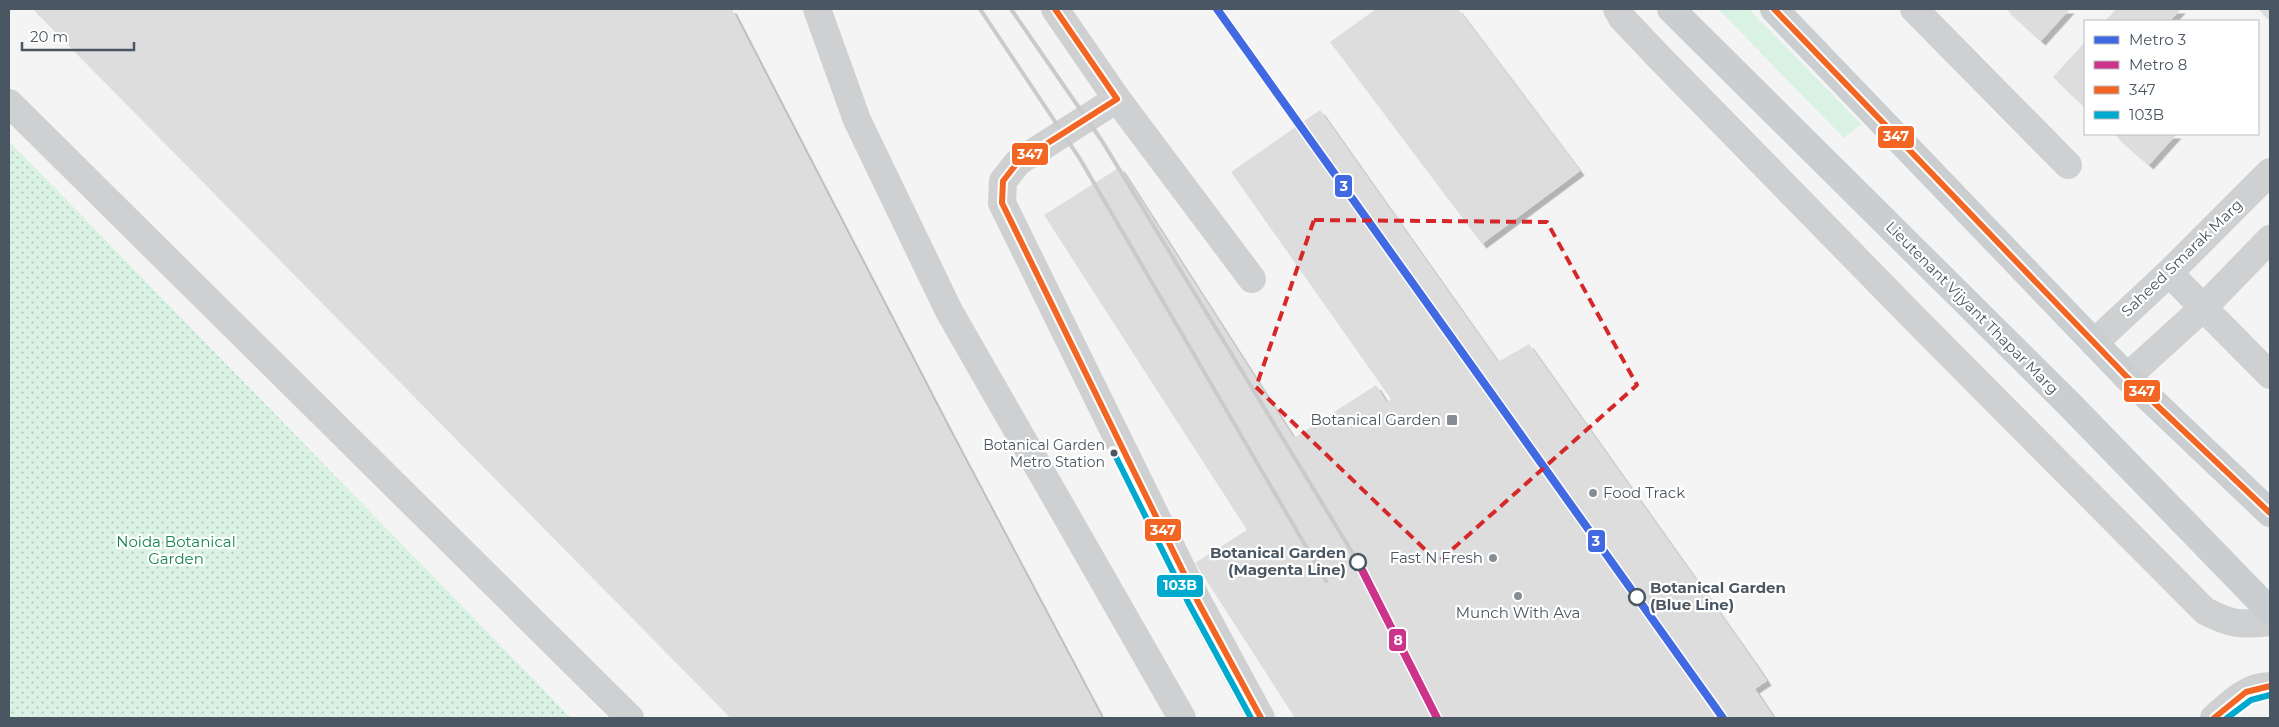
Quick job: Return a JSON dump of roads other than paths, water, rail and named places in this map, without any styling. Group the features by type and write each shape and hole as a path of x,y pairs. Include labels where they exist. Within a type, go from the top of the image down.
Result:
{"main road":[{"name":"Lieutenant Vijyant Thapar Marg","path":"1671,9 2071,406 2270,611"},
{"path":"1774,9 2127,377 2270,513"}],"street":[{"path":"817,9 857,120 949,311 1182,718"},
{"path":"1055,9 1117,99 1252,279"},
{"path":"1618,9 1622,18 1664,62 1912,316 2205,611 2227,622 2246,625 2270,622"},
{"path":"1914,9 2068,165"},
{"path":"1117,99 1018,162 1003,181 1002,203 1197,600 1261,718"},
{"path":"9,104 630,718"},
{"name":"Saheed Smarak Marg","path":"2094,343 2169,273 2270,172"},
{"path":"2127,377 2203,308 2270,239"},
{"path":"2169,273 2270,375"},
{"path":"2214,718 2236,698 2260,686 2270,686"}],"railway":[{"path":"980,9 1080,159 1326,581"},
{"path":"1011,9 1102,141 1358,562"}],"metro line":[{"name":"3","path":"1217,9 1723,718"},
{"name":"8","path":"1358,562 1437,718"}],"place":[{"name":"Botanical Garden","path":"1452,420"},
{"name":"Botanical Garden Metro Station","path":"1114,453"},
{"name":"Food Track","path":"1593,493"},
{"name":"Fast N Fresh","path":"1493,558"},
{"name":"Botanical Garden (Magenta Line)","path":"1358,562"},
{"name":"Munch With Ava","path":"1518,596"},
{"name":"Botanical Garden (Blue Line)","path":"1637,597"}],"park label":[{"name":"Noida Botanical Garden","path":"176,550"}]}
